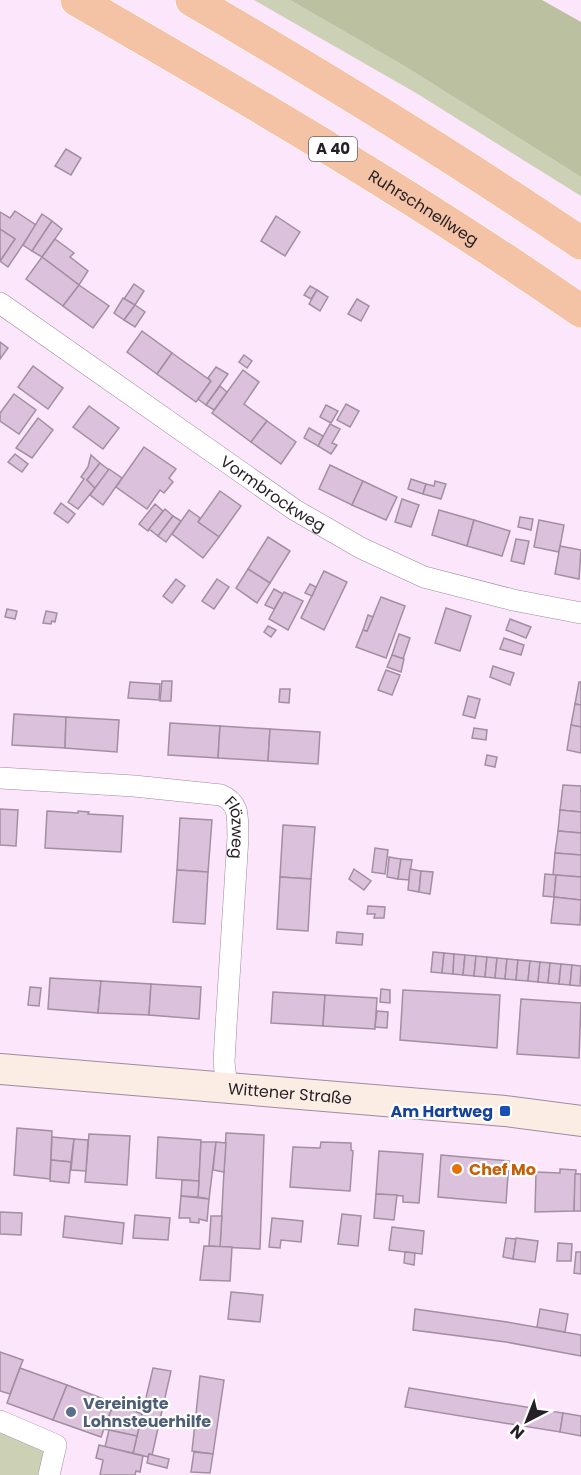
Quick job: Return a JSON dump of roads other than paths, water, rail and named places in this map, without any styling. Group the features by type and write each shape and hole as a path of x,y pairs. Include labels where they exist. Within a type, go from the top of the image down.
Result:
{"highway":[{"name":"Ruhrschnellweg","path":"77,0 291,124 401,191 508,260 581,311"},
{"path":"192,0 421,137 494,183 581,243"}],"main road":[{"name":"Wittener Straße","path":"0,1070 516,1112 581,1121"}],"street":[{"name":"Vormbrockweg","path":"0,303 295,510 361,548 424,577 513,600 581,613"},
{"name":"Flözweg","path":"0,778 134,786 221,795 231,800 237,809 238,837 225,1035 224,1062 227,1088"},
{"path":"0,1421 56,1445 49,1475"}],"place":[{"name":"Am Hartweg","path":"505,1111"},
{"name":"Chef Mo","path":"457,1169"},
{"name":"Vereinigte Lohnsteuerhilfe","path":"71,1412"}]}
